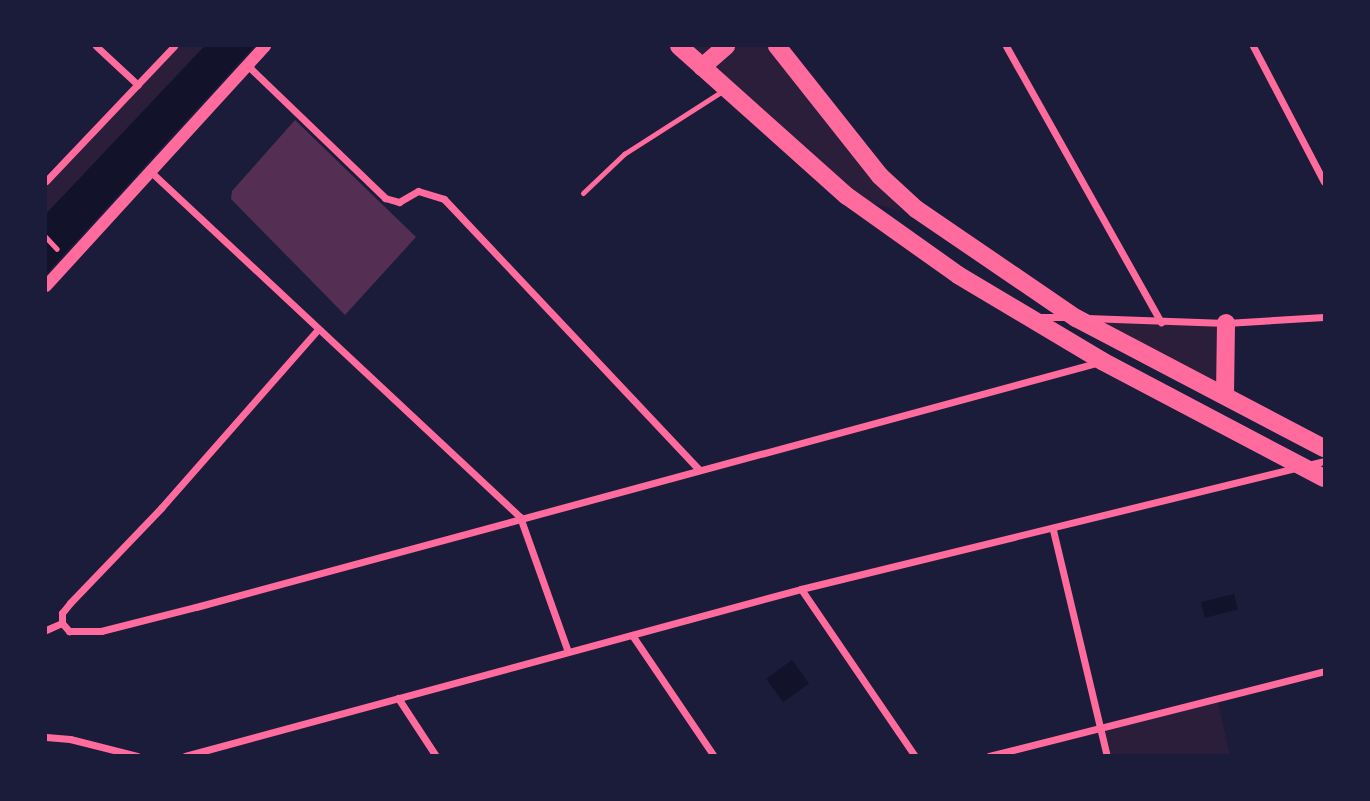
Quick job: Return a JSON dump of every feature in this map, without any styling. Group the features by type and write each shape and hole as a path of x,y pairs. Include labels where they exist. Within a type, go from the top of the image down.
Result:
{"main road":[{"path":"679,46 848,195 1024,317 1325,478"},
{"path":"702,67 726,46"},
{"path":"777,46 856,148 916,209 1076,317 1325,448"},
{"path":"1226,323 1226,395"}],"street":[{"path":"96,46 138,85"},
{"path":"46,181 174,46"},
{"path":"46,286 265,46"},
{"path":"1006,46 1161,322"},
{"path":"1253,46 1325,181"},
{"path":"246,65 385,198 399,202 418,191 444,199 698,469"},
{"path":"151,172 520,517 568,652"},
{"path":"1024,317 1226,323 1325,317"},
{"path":"62,623 62,612 161,508 317,329"},
{"path":"62,623 79,633 101,631 1102,361"},
{"path":"185,755 801,589 1053,530 1325,461"},
{"path":"1053,530 1107,755"},
{"path":"801,589 915,755"},
{"path":"46,630 62,623"},
{"path":"632,635 714,755"},
{"path":"989,755 1325,671"},
{"path":"398,698 436,755"},
{"path":"46,737 137,755"}],"lane":[{"path":"583,193 624,154 727,88"}],"path":[{"path":"46,237 58,250"}],"shaded area":[{"path":"174,46 204,46 46,214 46,179"},
{"path":"205,46 254,46 46,274 46,214"},
{"path":"676,46 776,46 903,212 866,201"},
{"path":"1086,321 1224,326 1221,397"},
{"path":"1234,594 1238,610 1205,618 1201,602"},
{"path":"792,660 809,683 783,702 766,679"},
{"path":"1218,702 1230,755 1111,755 1104,727"}],"building":[{"path":"295,120 416,237 345,315 231,199 232,191"}]}
